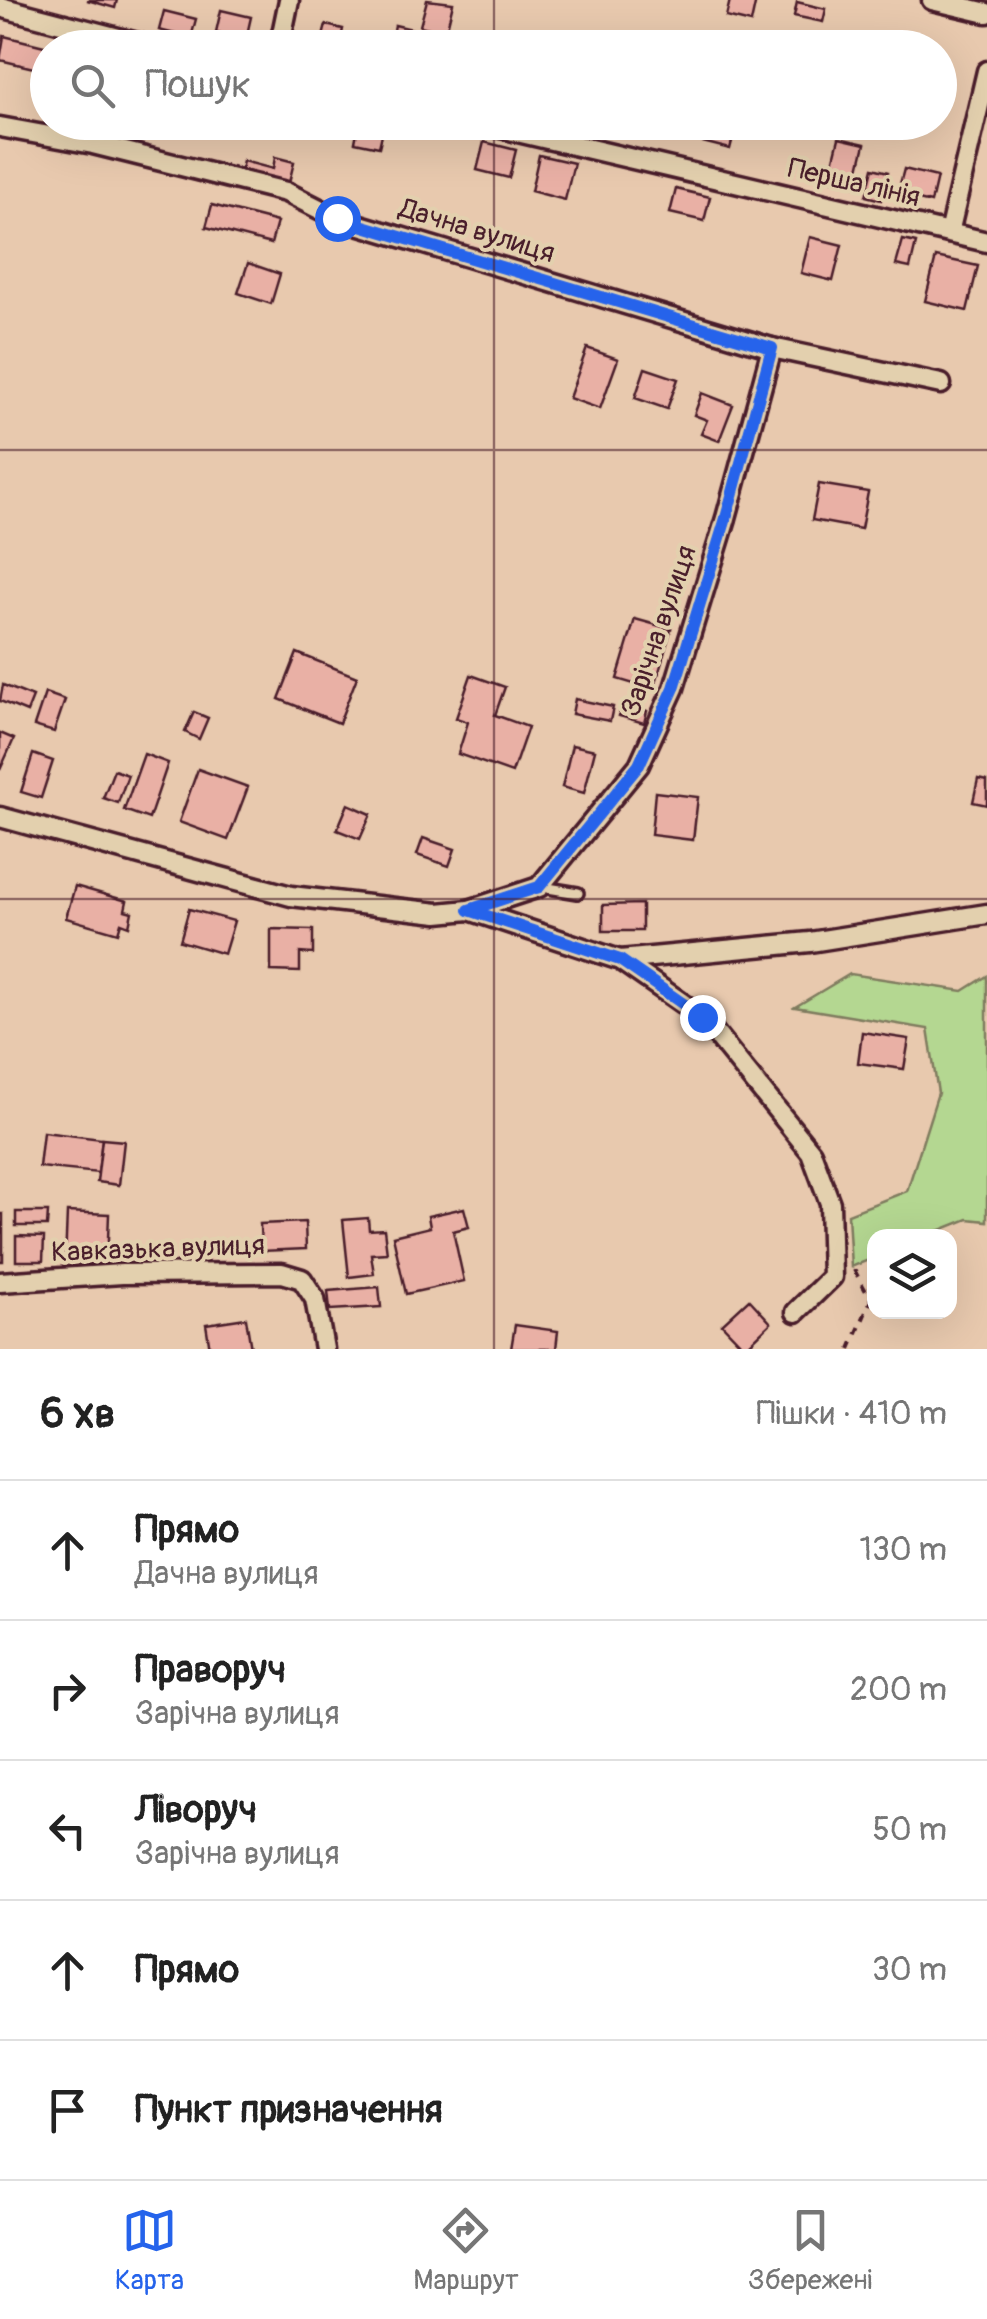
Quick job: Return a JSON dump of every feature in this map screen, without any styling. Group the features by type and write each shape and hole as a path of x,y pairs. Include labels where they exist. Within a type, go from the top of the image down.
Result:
{"street":[{"path":"283,30 289,0"},
{"path":"932,0 987,13"},
{"path":"0,7 88,30"},
{"path":"950,233 987,71"},
{"name":"Дачна вулиця","path":"0,128 30,133"},
{"name":"Дачна вулиця","path":"70,140 286,192 337,218 772,348 941,384"},
{"name":"Перша лінія","path":"552,140 987,242"},
{"name":"Зарічна вулиця","path":"539,887 639,765 674,688 772,348"},
{"path":"0,817 291,896 438,914 469,910 539,887"},
{"path":"469,910 620,960 702,1017 811,1152 830,1203 832,1277 796,1312"},
{"path":"620,960 810,942 987,914"},
{"name":"Кавказька вулиця","path":"0,1282 122,1274 282,1273 302,1279 315,1298 324,1349"}],"lane":[{"path":"539,887 578,892"}],"path":[{"path":"831,1229 871,1300 850,1349"}],"green space":[{"path":"850,974 963,991 987,976 987,1221 968,1219 943,1229 867,1229 867,1261 851,1267 848,1214 907,1191 938,1093 928,1029 795,1007"}],"building":[{"path":"87,0 117,0 115,8"},
{"path":"427,0 453,3 446,30 420,26"},
{"path":"730,0 756,0 751,23 726,17"},
{"path":"797,2 826,9 823,22 794,16"},
{"path":"221,10 251,17 248,30 216,30"},
{"path":"164,11 196,19 193,30 159,30"},
{"path":"4,36 30,42 30,67 0,60"},
{"path":"355,140 381,140 379,147"},
{"path":"695,140 732,140 730,149"},
{"path":"839,140 865,144 855,186 829,179"},
{"path":"484,142 516,150 509,178 477,170"},
{"path":"539,155 574,163 565,200 531,191"},
{"path":"275,157 294,162 287,191 239,179 243,161 273,169"},
{"path":"873,168 888,172 881,200 866,196"},
{"path":"904,169 937,177 931,203 897,195"},
{"path":"676,189 710,197 704,221 670,213"},
{"path":"212,205 277,222 271,244 206,227"},
{"path":"810,237 842,245 833,281 801,273"},
{"path":"903,240 916,243 910,268 896,265"},
{"path":"936,257 978,266 967,311 925,301"},
{"path":"248,263 280,274 271,304 238,293"},
{"path":"587,348 618,359 600,409 569,398"},
{"path":"645,368 678,379 667,409 635,398"},
{"path":"702,393 733,405 719,441 701,434 707,420 694,415"},
{"path":"819,484 868,492 861,529 812,520"},
{"path":"635,619 671,629 654,690 617,679"},
{"path":"297,653 357,677 339,723 279,699"},
{"path":"471,675 505,687 495,715 528,727 512,773 458,754 468,722 456,718"},
{"path":"3,685 33,697 27,712 0,701"},
{"path":"45,693 65,700 54,732 34,726"},
{"path":"575,699 613,707 610,721 572,714"},
{"path":"622,705 647,711 644,723 619,716"},
{"path":"194,712 208,718 199,739 185,732"},
{"path":"0,733 14,739 0,770"},
{"path":"572,745 595,750 584,793 562,787"},
{"path":"33,754 53,761 41,798 21,792"},
{"path":"144,754 168,763 149,819 124,810"},
{"path":"198,769 248,787 228,840 179,822"},
{"path":"114,770 128,775 118,803 103,798"},
{"path":"978,779 987,781 987,805 973,802"},
{"path":"655,792 698,797 693,840 651,835"},
{"path":"348,804 371,814 360,839 337,830"},
{"path":"423,838 455,849 449,866 417,855"},
{"path":"75,886 127,901 125,910 132,912 129,926 121,923 118,933 66,918"},
{"path":"642,904 642,931 603,931 603,905"},
{"path":"189,909 234,921 224,954 180,941"},
{"path":"271,929 313,930 313,954 300,953 300,972 271,971"},
{"path":"862,1032 909,1039 904,1069 858,1063"},
{"path":"43,1132 102,1139 98,1173 39,1167"},
{"path":"102,1139 124,1141 119,1185 97,1182"},
{"path":"464,1208 469,1227 453,1231 464,1281 406,1294 393,1236 430,1227 428,1216"},
{"path":"16,1212 48,1212 47,1226 16,1226"},
{"path":"67,1212 109,1214 107,1264 65,1263"},
{"path":"3,1214 3,1261 0,1261"},
{"path":"368,1218 369,1230 384,1229 387,1253 371,1254 374,1274 349,1277 343,1220"},
{"path":"305,1222 306,1249 261,1251 260,1224"},
{"path":"16,1236 44,1237 43,1261 16,1261"},
{"path":"379,1287 381,1307 330,1310 328,1291"},
{"path":"749,1299 771,1323 745,1348 722,1324"},
{"path":"246,1318 251,1349 210,1349 206,1324"},
{"path":"515,1325 558,1331 556,1349 511,1349"}],"route":[{"path":"337,218 772,348 674,688 639,765 539,887 469,910 620,960 702,1017"}]}
